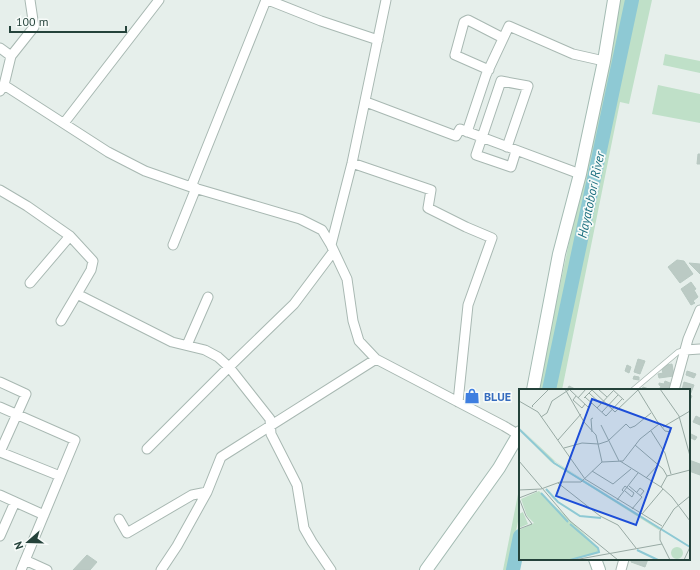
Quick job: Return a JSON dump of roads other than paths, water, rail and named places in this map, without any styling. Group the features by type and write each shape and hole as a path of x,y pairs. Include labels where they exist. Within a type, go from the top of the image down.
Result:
{"street":[{"path":"30,0 34,27 11,56 2,88 64,124 108,152 145,171 194,188 300,219 322,230 347,279 353,321 359,341 376,359 519,434"},
{"path":"64,124 159,0"},
{"path":"173,245 267,0 321,21 378,40"},
{"path":"147,449 294,304 332,249 366,102 386,0"},
{"path":"533,389 559,254 580,174 604,61 614,0"},
{"path":"489,70 455,55 464,22 468,20 503,38"},
{"path":"467,132 489,70 509,26 573,54 604,61"},
{"path":"0,48 11,56"},
{"path":"507,147 528,86 501,80 483,138 476,155 511,167 516,151"},
{"path":"366,102 456,136 460,129 580,174"},
{"path":"352,162 431,190 428,208 492,238 468,304 458,402"},
{"path":"0,190 27,206 70,236 93,261 91,270 61,321"},
{"path":"30,282 70,236"},
{"path":"77,294 172,342 205,350 218,356 229,367 270,419 270,434 298,485 304,528 331,570"},
{"path":"187,345 208,297"},
{"path":"674,389 685,350 700,310"},
{"path":"685,350 700,350"},
{"path":"161,570 177,546 207,492 221,457 376,359"},
{"path":"0,382 26,394 0,452 60,476"},
{"path":"0,407 75,440 21,570"},
{"path":"426,570 499,468 519,436"},
{"path":"119,519 127,532 192,495 207,492"},
{"path":"0,495 44,515"},
{"path":"0,536 15,502"},
{"path":"25,560 47,570"},
{"path":"595,560 599,570"},
{"path":"621,570 624,560"}],"lane":[{"path":"634,389 678,352 685,350"}],"waterway":[{"name":"Hayatobori River","path":"549,389 632,0"},
{"name":"Hayatobori River","path":"513,570 519,541"}],"place":[{"name":"BLUE","path":"472,396"}]}
